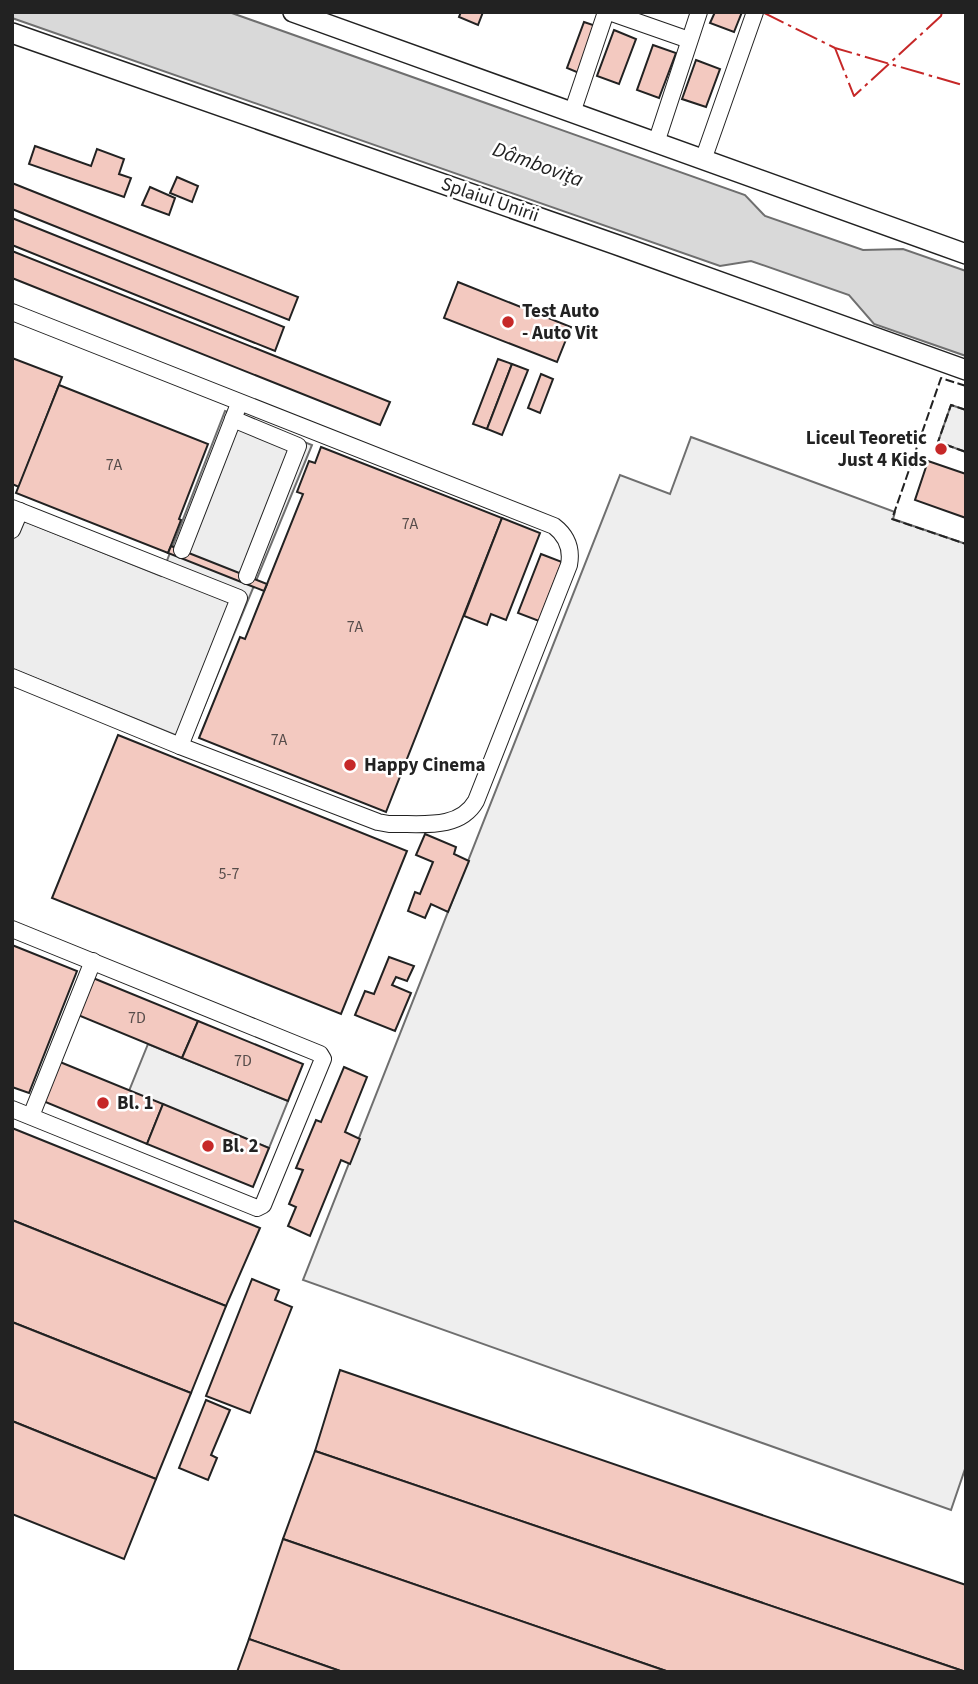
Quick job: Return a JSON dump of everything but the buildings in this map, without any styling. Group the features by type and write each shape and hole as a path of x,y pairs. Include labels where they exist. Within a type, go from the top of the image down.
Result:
{"main road":[{"path":"293,12 966,254"},
{"name":"Splaiul Unirii","path":"12,33 966,370"}],"street":[{"path":"572,113 608,12 689,40"},
{"path":"656,143 699,12"},
{"path":"703,160 755,12"},
{"path":"12,312 554,526 565,537 570,551 570,560 476,800 467,814 455,821 388,824 378,822 180,746 12,677"},
{"path":"178,560 240,400"},
{"path":"180,746 298,446 233,419"},
{"path":"12,530 16,510 178,560 243,586"},
{"path":"12,929 320,1054 323,1059 263,1205 257,1208 12,1109"},
{"path":"30,1116 93,961"}],"shaded area":[{"path":"951,405 966,410 966,452 938,442"},
{"path":"225,411 312,445 190,741 12,669 12,516 161,576"},
{"path":"691,437 895,512 893,519 966,544 966,1466 951,1510 303,1280 620,475 670,494"},
{"path":"148,1044 288,1101 269,1148 129,1091"}],"water":[{"name":"Dâmbovița","path":"12,12 229,12 745,195 765,216 863,250 903,249 966,271 966,356 874,324 849,295 751,261 720,266 12,18"}],"fence":[{"path":"966,386 941,378 892,519 966,544"},
{"path":"966,410 951,405 938,442 966,452"}],"power":[{"path":"762,12 835,48 966,86"},
{"path":"835,48 854,96 941,16 942,12"}],"place":[{"name":"Test Auto - Auto Vit","path":"508,322"},
{"name":"Liceul Teoretic Just 4 Kids","path":"941,449"},
{"name":"Happy Cinema","path":"350,765"},
{"name":"Bl. 1","path":"103,1103"},
{"name":"Bl. 2","path":"208,1146"}]}
